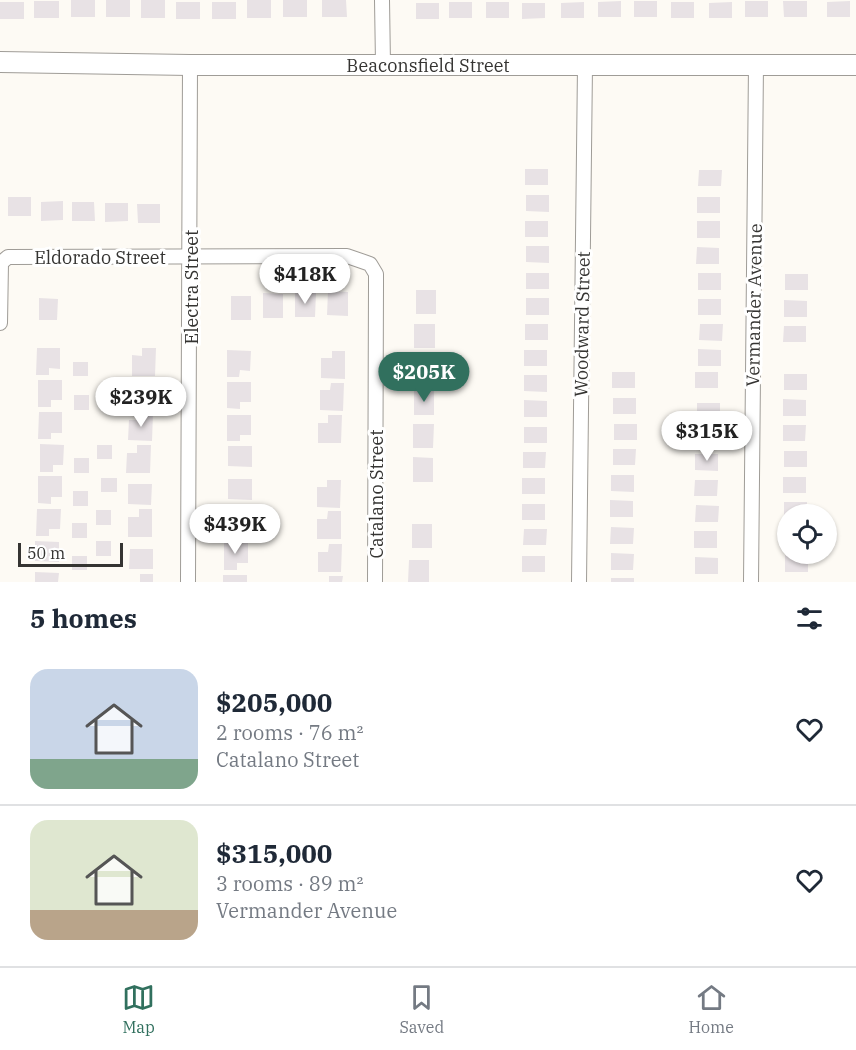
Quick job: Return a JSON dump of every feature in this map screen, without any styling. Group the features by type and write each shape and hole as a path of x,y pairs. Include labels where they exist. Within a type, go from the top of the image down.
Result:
{"street":[{"path":"382,0 383,64"},
{"name":"Beaconsfield Street","path":"0,62 190,65 856,65"},
{"name":"Vermander Avenue","path":"752,582 756,64"},
{"name":"Electra Street","path":"188,582 190,65"},
{"name":"Woodward Street","path":"579,582 585,66"},
{"name":"Eldorado Street","path":"0,323 1,263 8,257 347,256 370,264"},
{"name":"Catalano Street","path":"370,264 376,274 375,582"}],"building":[{"path":"71,0 95,0 95,17 71,17"},
{"path":"106,0 130,0 130,17 106,17"},
{"path":"141,0 165,0 165,18 141,18"},
{"path":"247,0 271,0 271,18 247,18"},
{"path":"283,0 307,0 307,17 283,17"},
{"path":"322,0 346,0 347,17 322,17"},
{"path":"34,1 59,1 59,18 34,18"},
{"path":"621,1 621,17 598,17 598,2"},
{"path":"634,1 657,1 657,17 634,17"},
{"path":"745,1 768,1 768,17 745,17"},
{"path":"783,1 807,1 807,17 784,17"},
{"path":"850,1 850,17 827,17 827,2"},
{"path":"0,2 24,2 24,19 0,19"},
{"path":"176,2 200,2 200,19 176,19"},
{"path":"212,2 236,2 236,19 212,19"},
{"path":"449,2 472,2 472,18 449,18"},
{"path":"486,2 509,2 509,18 486,18"},
{"path":"584,2 584,18 561,18 561,3"},
{"path":"671,2 694,2 694,18 671,18"},
{"path":"732,2 732,18 709,18 709,3"},
{"path":"416,3 439,3 439,19 416,19"},
{"path":"522,3 545,3 545,18 522,19"},
{"path":"525,169 548,169 548,185 525,185"},
{"path":"699,170 722,170 721,186 698,186"},
{"path":"526,195 549,195 549,212 526,211"},
{"path":"8,197 31,197 31,216 8,216"},
{"path":"697,197 720,197 720,213 697,213"},
{"path":"63,201 63,220 41,221 41,202"},
{"path":"72,202 94,202 95,221 72,221"},
{"path":"105,203 128,203 128,221 105,222"},
{"path":"137,204 160,204 160,223 138,223"},
{"path":"525,221 548,221 548,237 525,237"},
{"path":"697,221 720,221 720,238 697,238"},
{"path":"526,246 549,246 549,263 526,262"},
{"path":"697,247 719,248 719,264 696,264"},
{"path":"526,273 549,273 549,289 526,289"},
{"path":"698,273 721,273 721,290 698,290"},
{"path":"785,274 808,274 808,290 785,290"},
{"path":"416,290 436,290 436,314 416,314"},
{"path":"328,291 348,292 348,316 327,315"},
{"path":"263,293 283,294 283,318 263,318"},
{"path":"295,293 316,293 315,317 295,317"},
{"path":"231,296 251,296 251,320 231,320"},
{"path":"39,298 58,299 57,320 39,320"},
{"path":"526,298 549,298 549,315 526,315"},
{"path":"698,299 721,299 721,315 698,315"},
{"path":"784,300 807,301 807,317 784,317"},
{"path":"414,324 435,324 435,348 414,348"},
{"path":"525,324 548,324 548,340 525,340"},
{"path":"700,324 723,324 722,341 699,340"},
{"path":"784,326 806,326 806,342 783,342"},
{"path":"37,348 60,348 60,369 49,368 49,375 36,375"},
{"path":"142,348 156,348 155,376 132,376 132,355 142,356"},
{"path":"698,349 721,350 721,366 698,366"},
{"path":"227,350 251,351 250,371 240,370 239,377 227,377"},
{"path":"524,350 547,350 547,366 524,366"},
{"path":"332,351 345,351 345,379 321,378 321,358 332,358"},
{"path":"415,358 435,358 435,383 414,383"},
{"path":"73,362 88,362 88,376 73,376"},
{"path":"612,372 635,372 635,388 612,388"},
{"path":"695,372 718,372 718,388 695,388"},
{"path":"784,374 807,374 807,390 784,390"},
{"path":"524,375 547,375 547,392 524,391"},
{"path":"38,380 62,380 62,400 51,400 51,407 38,407"},
{"path":"227,382 251,382 251,402 240,402 240,409 227,408"},
{"path":"331,383 344,383 343,411 320,410 320,390 330,390"},
{"path":"130,388 154,389 154,409 130,409"},
{"path":"414,391 434,391 434,415 414,415"},
{"path":"74,395 89,395 89,410 74,410"},
{"path":"613,398 636,398 636,414 613,414"},
{"path":"783,399 806,400 806,416 783,416"},
{"path":"524,400 547,401 547,417 524,417"},
{"path":"697,403 720,403 720,419 697,419"},
{"path":"39,412 62,412 62,433 51,433 51,439 38,439"},
{"path":"139,413 153,413 152,441 128,440 129,420 139,420"},
{"path":"227,415 251,415 251,435 240,435 240,441 227,441"},
{"path":"328,415 342,415 341,443 318,443 318,423 328,423"},
{"path":"413,424 434,424 433,448 413,448"},
{"path":"614,424 637,424 637,440 614,440"},
{"path":"783,425 806,425 805,441 783,441"},
{"path":"524,427 547,427 547,443 524,443"},
{"path":"694,428 717,428 717,444 694,444"},
{"path":"40,444 64,445 63,465 53,465 53,472 40,472"},
{"path":"97,445 112,445 112,459 97,459"},
{"path":"137,445 151,445 150,473 126,473 127,453 137,453"},
{"path":"228,446 252,446 252,467 228,466"},
{"path":"613,449 636,449 635,465 613,465"},
{"path":"784,451 807,451 807,467 784,467"},
{"path":"523,452 546,452 545,468 523,468"},
{"path":"695,454 718,454 718,471 695,470"},
{"path":"413,457 433,458 433,482 413,482"},
{"path":"74,458 89,458 89,473 74,473"},
{"path":"611,475 634,475 634,492 611,491"},
{"path":"38,476 62,476 62,497 51,497 51,504 38,503"},
{"path":"783,477 806,477 806,493 783,493"},
{"path":"101,478 117,478 117,492 101,492"},
{"path":"522,478 545,478 545,494 522,494"},
{"path":"228,479 252,479 252,500 228,499"},
{"path":"327,480 341,480 340,508 317,507 317,487 327,487"},
{"path":"695,480 718,480 717,496 694,496"},
{"path":"128,484 152,484 151,505 128,504"},
{"path":"73,491 88,491 88,506 73,506"},
{"path":"610,500 633,501 633,517 610,517"},
{"path":"784,502 807,502 807,504 784,504"},
{"path":"522,504 545,504 545,520 522,520"},
{"path":"696,505 719,506 718,522 695,522"},
{"path":"37,509 61,509 60,529 49,529 49,536 36,536"},
{"path":"139,509 152,509 152,537 128,537 128,517 139,517"},
{"path":"96,510 111,510 111,525 96,525"},
{"path":"226,511 250,511 249,531 226,531"},
{"path":"328,511 341,511 341,539 317,539 317,519 327,519"},
{"path":"72,523 87,523 87,538 72,538"},
{"path":"412,524 432,524 432,548 412,548"},
{"path":"611,527 634,528 633,544 610,544"},
{"path":"524,529 547,529 546,545 523,545"},
{"path":"694,531 717,531 717,548 694,548"},
{"path":"35,541 59,542 59,562 35,561"},
{"path":"96,541 111,541 111,556 96,556"},
{"path":"224,543 248,543 248,563 237,563 237,570 224,570"},
{"path":"329,544 342,544 341,572 318,572 318,552 328,552"},
{"path":"130,549 153,549 153,569 129,569"},
{"path":"611,553 634,554 633,570 611,570"},
{"path":"72,556 87,556 87,570 72,570"},
{"path":"522,556 545,556 545,572 522,572"},
{"path":"695,557 718,558 718,574 695,574"},
{"path":"409,560 429,560 429,582 408,582"},
{"path":"785,564 808,564 808,572 785,572"},
{"path":"35,572 59,573 58,582 35,582"},
{"path":"140,574 153,574 153,582 140,582"},
{"path":"223,575 247,575 247,582 223,582"},
{"path":"329,576 343,576 342,582 329,582"},
{"path":"611,578 634,578 634,582 611,582"}]}
